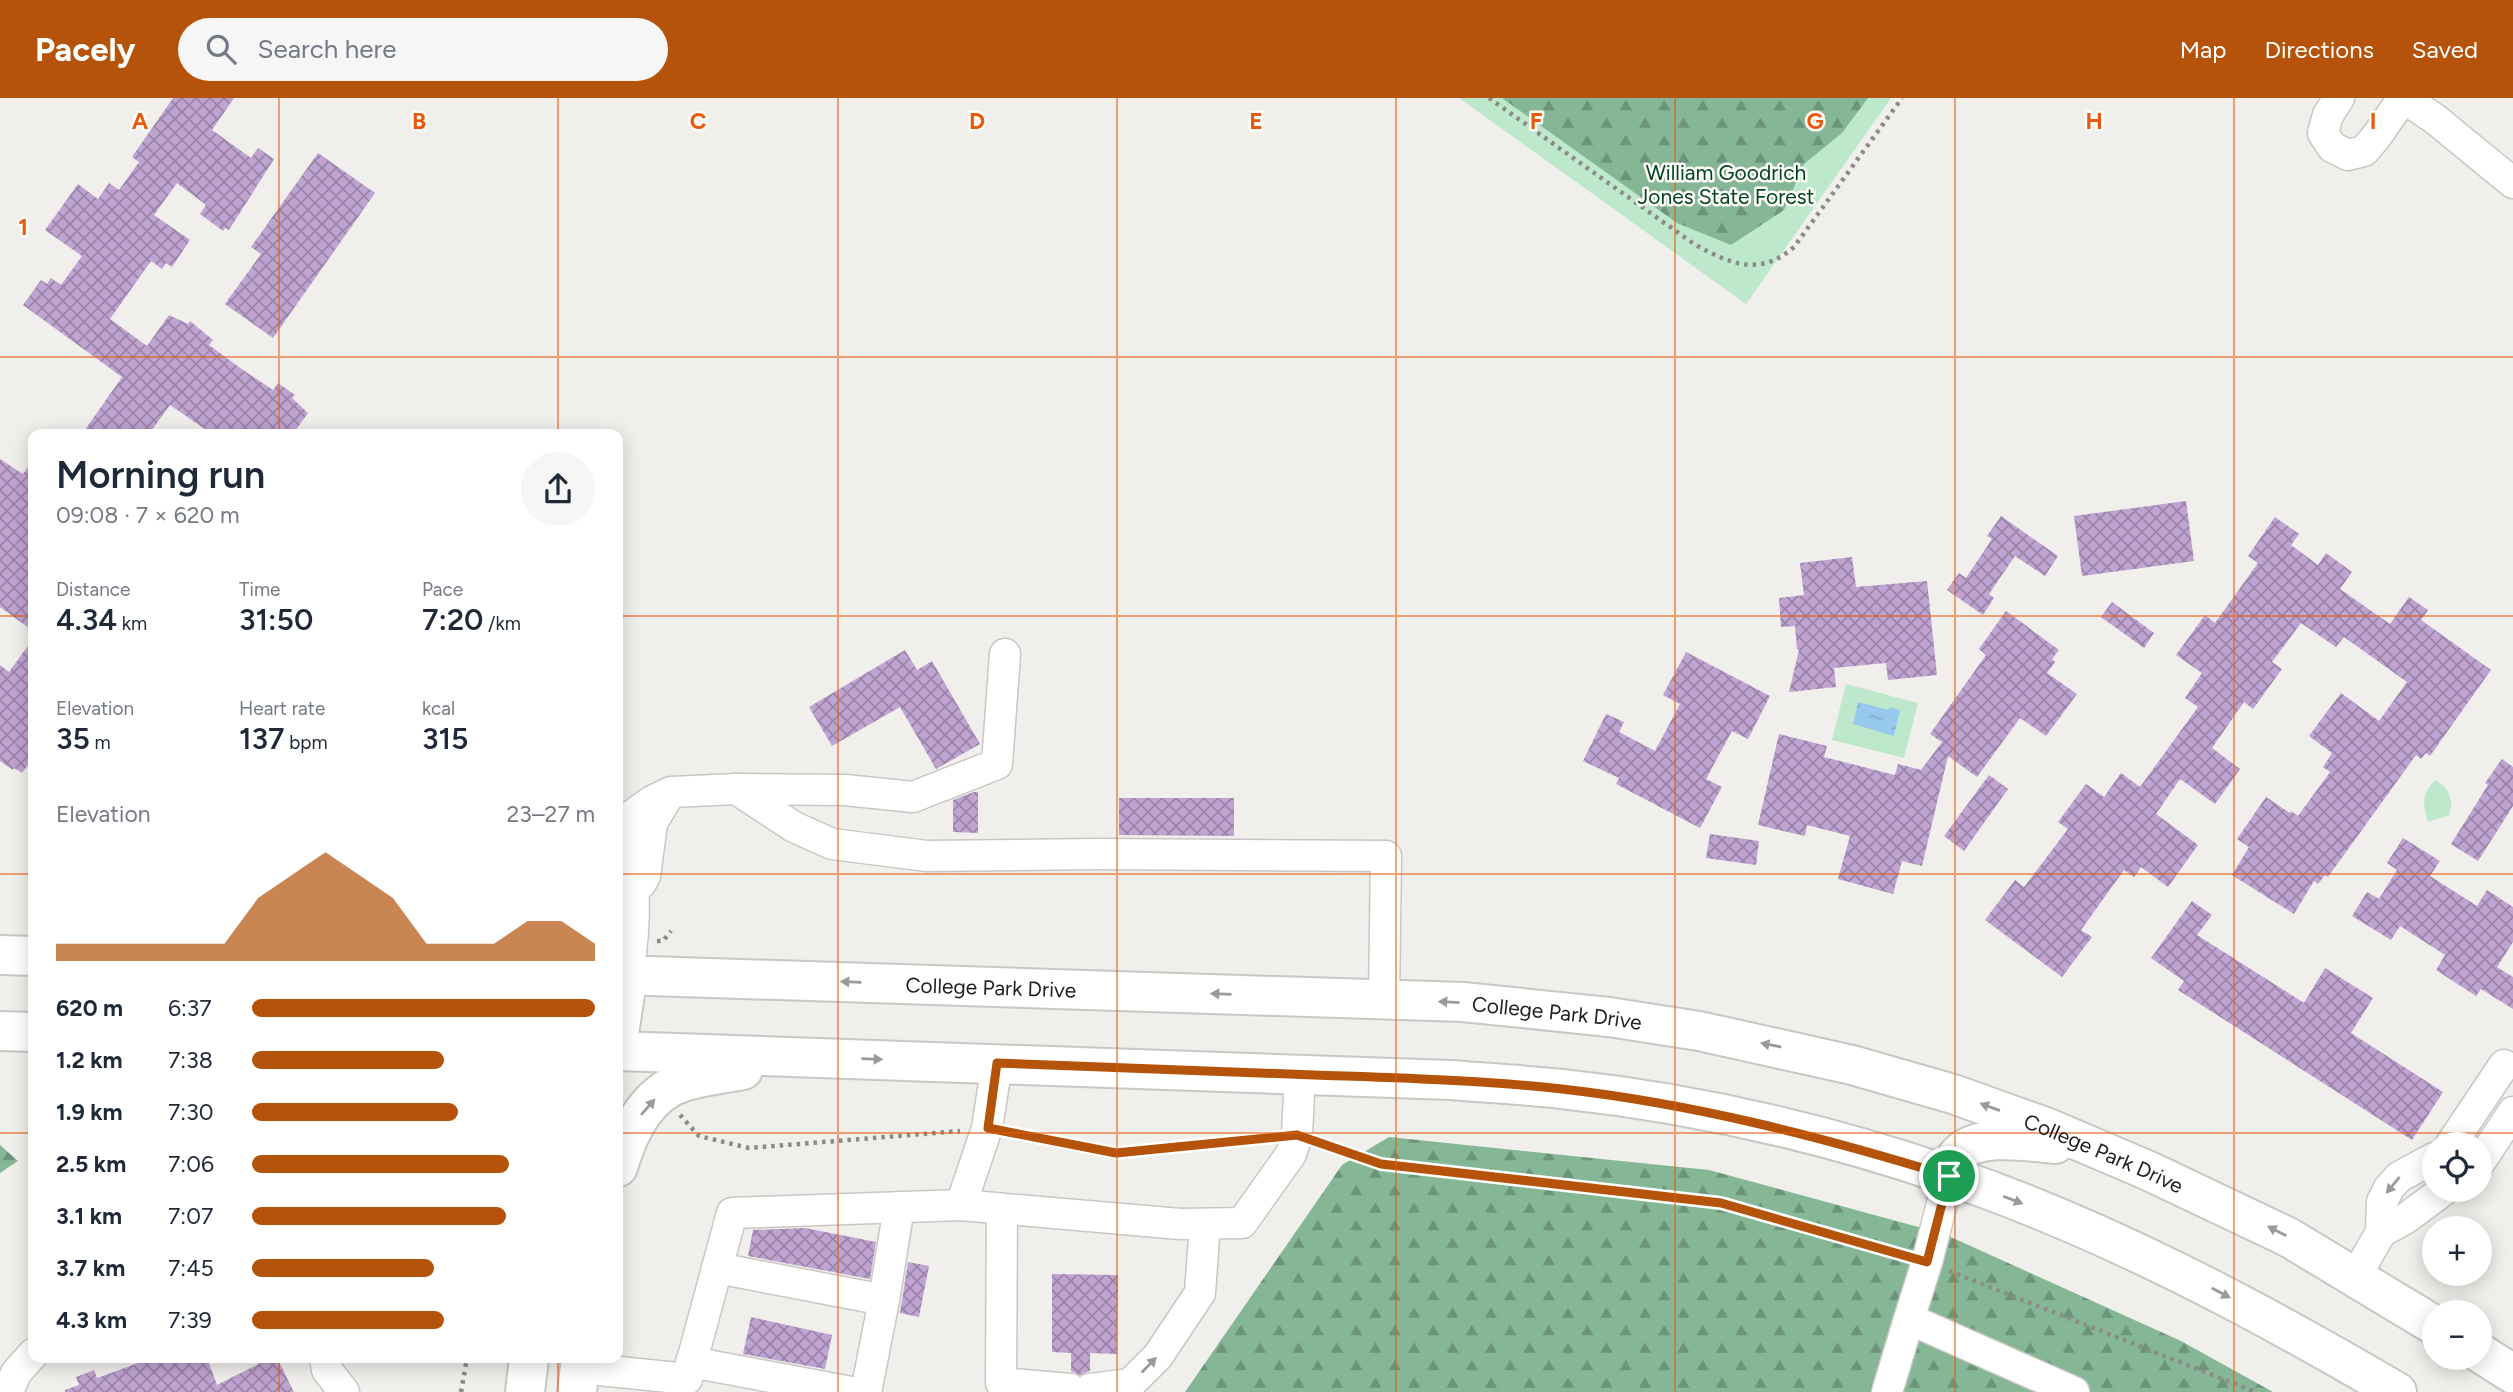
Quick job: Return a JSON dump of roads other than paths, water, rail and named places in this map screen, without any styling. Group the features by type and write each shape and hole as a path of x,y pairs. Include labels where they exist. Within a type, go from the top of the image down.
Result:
{"main road":[{"path":"0,955 28,956"},
{"name":"College Park Drive","path":"623,975 1463,1002 1595,1015 1699,1031 1852,1065 1953,1094 2049,1128 2228,1207 2288,1237 2422,1317"},
{"path":"0,1031 28,1032"},
{"path":"623,1051 1451,1080 1564,1089 1666,1104 1779,1127 1949,1176 2051,1214 2171,1267 2296,1332 2397,1392"},
{"path":"623,1151 641,1114 660,1093 681,1082 804,1057"},
{"path":"1949,1176 1955,1158 1965,1148 1979,1143 2027,1142 2099,1150"},
{"path":"2492,1361 2513,1374"},
{"path":"525,1392 528,1363"}],"street":[{"path":"2339,98 2328,115 2323,133 2332,147 2348,155 2364,151 2403,98 2435,119 2513,183"},
{"path":"623,820 671,792 736,789 845,790 913,797 997,764 1005,654"},
{"path":"736,789 794,827 832,844 927,856 1386,856 1384,999"},
{"path":"635,895 645,876 652,823 671,792"},
{"path":"623,832 630,854 635,895 633,942 623,975"},
{"path":"961,1205 988,1128 997,1063"},
{"path":"2459,1132 2504,1065"},
{"path":"688,1378 732,1213 961,1205 1180,1224 1242,1223 1291,1154 1297,1135 1300,1074"},
{"path":"2492,1143 2513,1112"},
{"path":"2356,1276 2381,1232 2382,1202 2389,1188 2399,1177 2422,1165"},
{"path":"1894,1390 1909,1320 1949,1176"},
{"path":"2381,1232 2427,1202"},
{"path":"866,1392 899,1207"},
{"path":"1002,1209 1001,1383 1080,1389 1130,1384 1158,1356 1200,1293 1205,1224"},
{"path":"717,1268 884,1300"},
{"path":"1909,1320 2074,1392"},
{"path":"8,1392 16,1373 28,1360"},
{"path":"326,1363 327,1370 344,1392"},
{"path":"579,1373 688,1378 851,1392"}],"water":[{"path":"1858,702 1900,710 1894,736 1853,724"}],"park label":[{"name":"William Goodrich Jones State Forest","path":"1726,184"}]}
